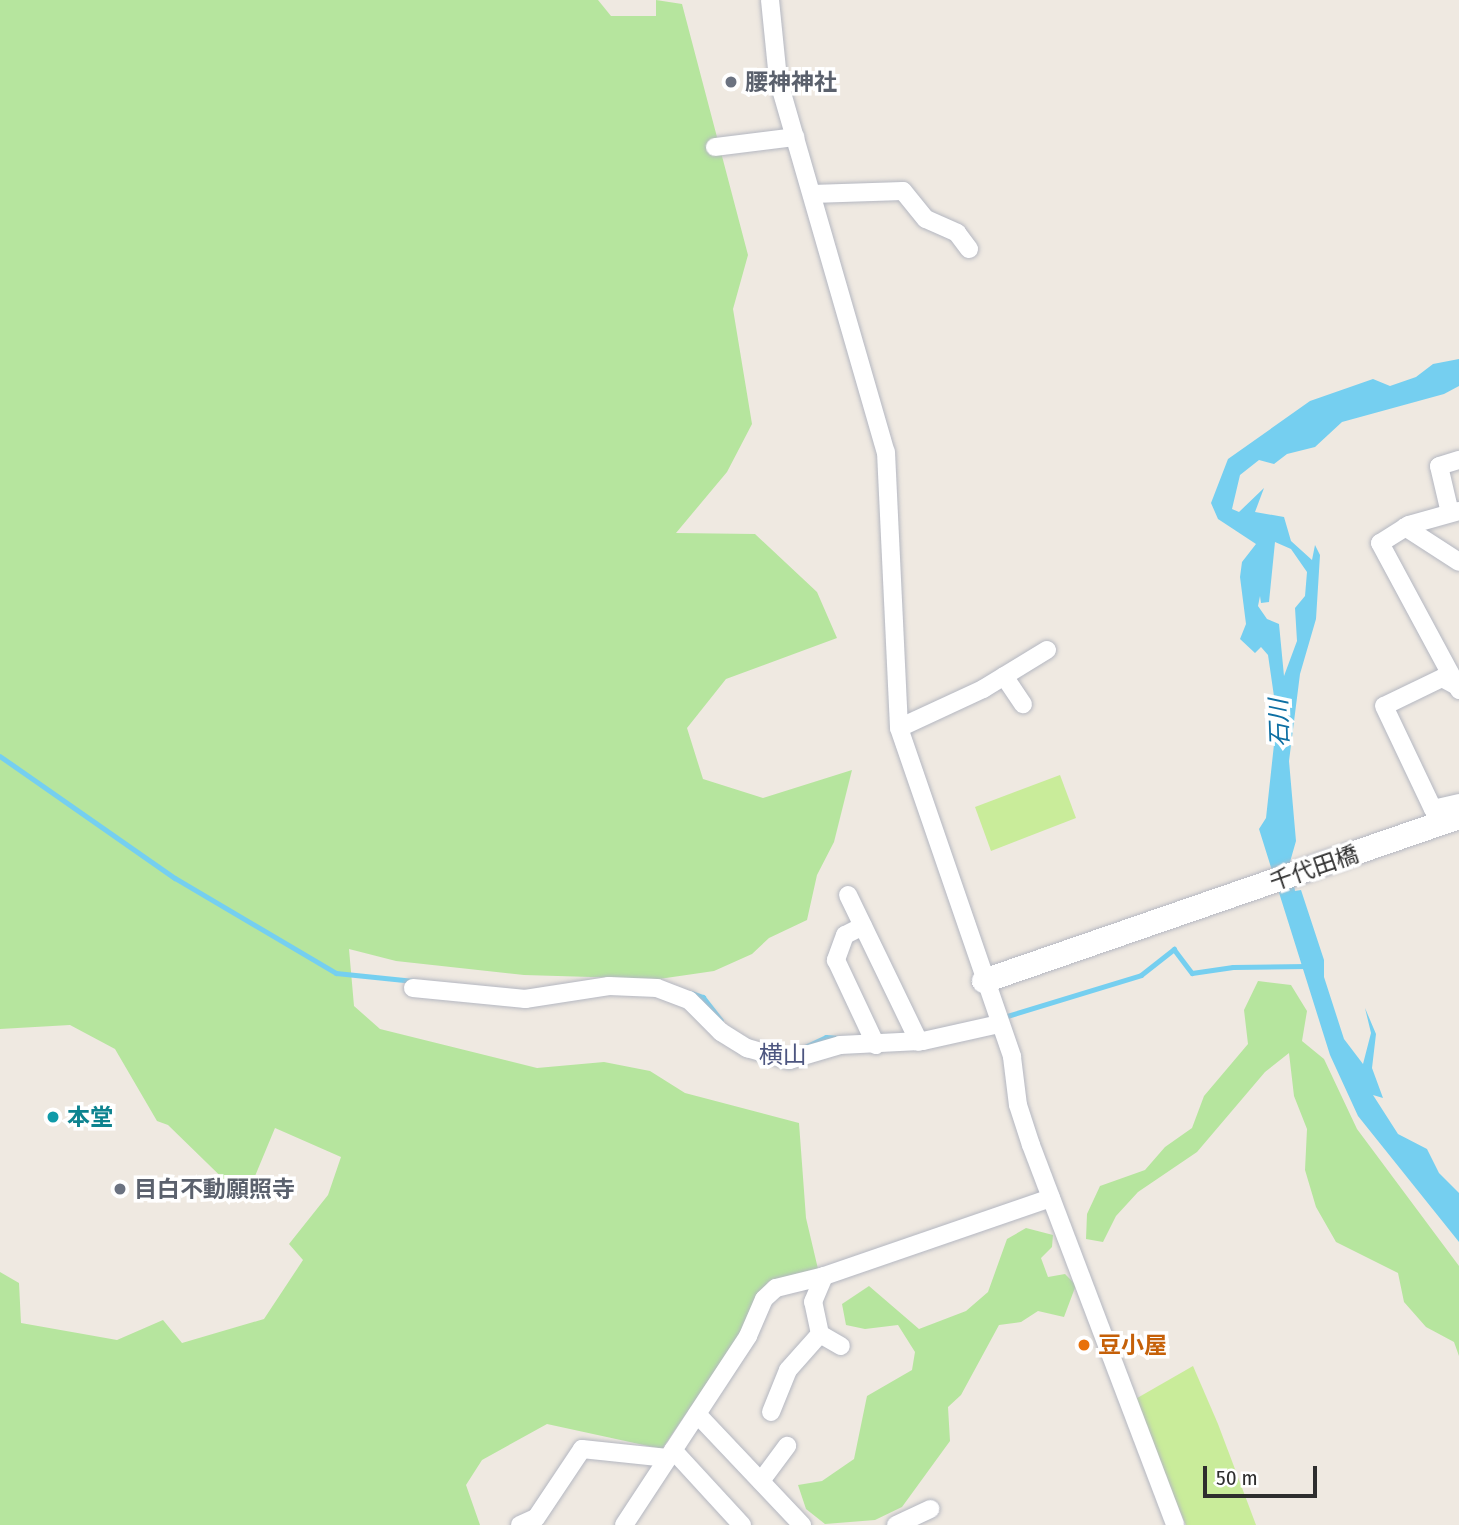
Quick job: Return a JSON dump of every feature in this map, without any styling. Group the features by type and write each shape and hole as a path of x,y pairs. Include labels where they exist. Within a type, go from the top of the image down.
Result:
{"street":[{"path":"770,0 773,54 886,452 899,728 1012,1057 1018,1105 1175,1525"},
{"path":"715,147 795,137"},
{"path":"812,194 903,191 926,219 957,233 969,249"},
{"path":"1459,460 1439,466 1455,512 1405,527 1380,542 1459,688"},
{"path":"1405,527 1459,562"},
{"path":"899,728 1004,676 1047,650"},
{"path":"1004,676 1023,704"},
{"path":"1459,688 1442,678 1384,706 1433,809 1459,803"},
{"name":"千代田橋","path":"984,981 1459,817"},
{"path":"848,895 919,1042"},
{"path":"863,926 845,934 836,960 876,1045"},
{"path":"413,988 525,999 610,986 657,988 689,1000 721,1032 770,1058 789,1060 840,1045 919,1042 999,1024"},
{"path":"624,1525 748,1336 764,1299 776,1288 824,1276 1051,1198"},
{"path":"824,1276 813,1302 820,1334 841,1346"},
{"path":"771,1412 788,1370 820,1334"},
{"path":"697,1414 802,1525"},
{"path":"761,1481 787,1446"},
{"path":"520,1525 536,1518 582,1449 670,1454 742,1525"},
{"path":"896,1525 931,1509"}],"green space":[{"path":"0,0 598,0 611,16 656,16 656,0 682,4 748,255 733,309 752,424 727,472 676,533 755,534 817,592 837,638 726,679 687,728 703,779 763,798 852,770 834,842 817,875 807,920 769,938 752,954 714,971 659,979 524,975 396,961 349,949 354,1006 380,1029 537,1068 604,1062 650,1071 685,1093 799,1123 806,1218 818,1269 768,1282 740,1334 662,1449 547,1424 482,1460 466,1485 480,1525 0,1525 0,1272 19,1283 21,1323 117,1340 163,1320 182,1343 264,1319 303,1260 289,1244 328,1195 341,1157 275,1128 245,1200 168,1125 157,1121 115,1049 70,1025 0,1029"},
{"path":"1060,775 1076,818 991,851 975,807"},
{"path":"1258,981 1291,985 1307,1011 1302,1041 1324,1059 1357,1129 1459,1266 1459,1356 1454,1342 1426,1327 1404,1302 1398,1273 1336,1242 1316,1207 1305,1170 1307,1129 1294,1096 1289,1053 1265,1072 1197,1152 1138,1192 1116,1216 1103,1242 1086,1239 1087,1214 1100,1186 1145,1170 1165,1147 1192,1128 1204,1096 1248,1044 1244,1010"},
{"path":"1026,1228 1053,1235 1052,1247 1041,1258 1048,1277 1065,1274 1076,1285 1064,1317 1038,1311 1021,1322 999,1325 961,1395 948,1407 950,1441 902,1507 875,1520 825,1524 806,1509 798,1485 822,1481 854,1459 867,1396 912,1370 915,1352 898,1325 865,1329 846,1325 842,1304 869,1286 919,1329 966,1311 988,1292 1007,1239"},
{"path":"1193,1366 1256,1525 1186,1525 1132,1401"}],"water":[{"name":"石川","path":"1459,359 1459,386 1444,394 1342,422 1315,447 1287,454 1274,464 1259,460 1240,475 1232,509 1239,512 1264,488 1255,512 1284,517 1291,541 1312,560 1315,545 1320,555 1316,619 1300,674 1289,761 1296,841 1290,862 1295,891 1301,890 1324,960 1324,977 1344,1039 1363,1064 1371,1033 1365,1008 1376,1034 1372,1068 1383,1098 1373,1095 1398,1134 1427,1149 1439,1173 1459,1193 1459,1242 1358,1116 1330,1055 1259,829 1266,818 1277,717 1268,655 1261,647 1255,653 1240,639 1246,624 1240,577 1242,562 1256,544 1218,519 1211,503 1228,459 1310,401 1373,379 1390,386 1416,377 1433,364","holes":["1275,542 1291,549 1307,572 1305,596 1295,608 1297,641 1284,676 1279,624 1267,619 1258,606 1260,596 1261,603 1269,602"]}],"waterway":[{"path":"0,756 175,878 336,973 414,981"},
{"path":"1004,1017 1141,975 1174,949 1192,973 1233,967 1307,966"},
{"path":"692,993 703,997 721,1020"},
{"path":"805,1047 826,1037 840,1038"}],"place":[{"name":"腰神神社","path":"731,82"},
{"name":"本堂","path":"53,1117"},
{"name":"目白不動願照寺","path":"120,1189"},
{"name":"豆小屋","path":"1084,1345"}],"district":[{"name":"横山","path":"783,1056"}]}
